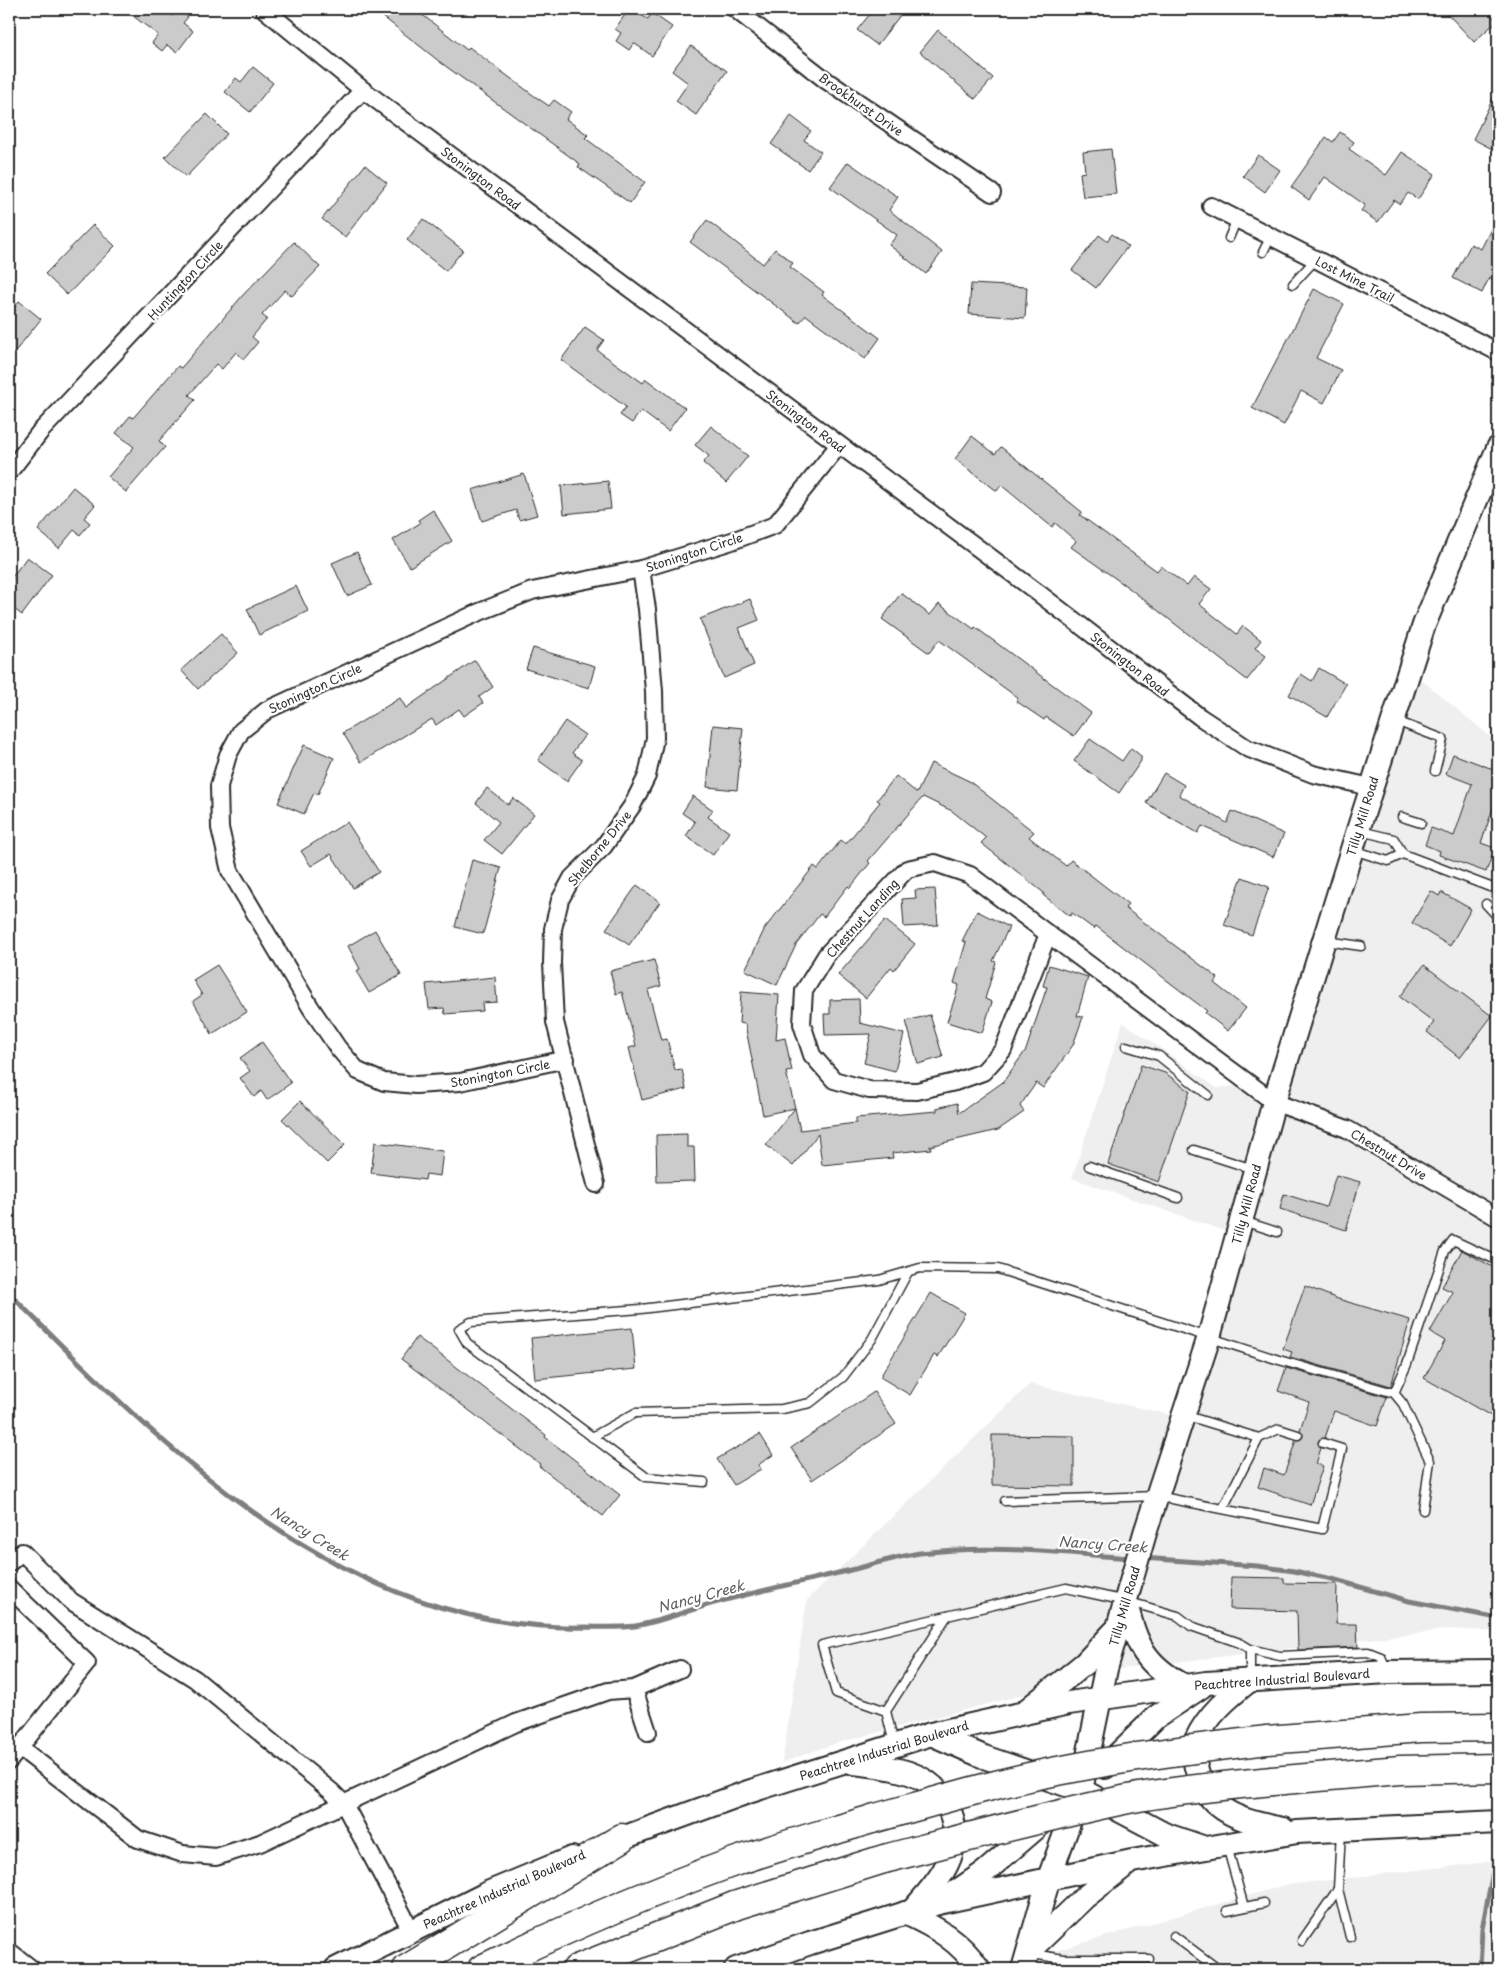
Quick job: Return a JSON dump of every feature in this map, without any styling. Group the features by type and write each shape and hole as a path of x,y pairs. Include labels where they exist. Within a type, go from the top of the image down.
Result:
{"highway":[{"path":"482,1969 568,1928 657,1891 736,1862 872,1819 967,1792 1066,1769 1156,1753 1267,1740 1421,1728 1498,1727"},
{"path":"577,1969 737,1905 884,1858 1129,1799 1187,1790 1400,1770 1498,1768"},
{"path":"407,1969 622,1838"}],"main road":[{"name":"Tilly Mill Road","path":"1025,1961 1049,1878 1081,1790 1100,1698 1145,1533 1209,1337 1274,1102 1355,840 1424,624 1498,448"},
{"path":"1129,1591 1136,1635 1148,1659 1165,1675 1196,1684"},
{"path":"1022,1712 1085,1663 1118,1628"},
{"name":"Peachtree Industrial Boulevard","path":"336,1969 490,1892 622,1838 748,1792 931,1734 1022,1712 1196,1684 1389,1672 1498,1671"},
{"path":"1250,1680 1229,1698 1203,1727 1196,1742 1194,1754 1198,1774 1209,1797 1231,1815 1244,1821 1296,1832"},
{"path":"938,1904 985,1872 1081,1790 1156,1717 1196,1684"},
{"path":"931,1734 984,1757 1081,1790 1164,1834 1215,1846"},
{"path":"845,1762 910,1773 935,1788 951,1811 954,1825 952,1852 940,1877 909,1912"},
{"path":"736,1969 810,1943 938,1904 1132,1860 1296,1832 1498,1822"},
{"path":"1025,1961 1085,1897 1132,1860"},
{"path":"909,1912 943,1932 967,1952 979,1969"}],"street":[{"name":"Stonington Road","path":"264,9 363,90 1037,592 1200,717 1247,748 1314,774 1372,788"},
{"name":"Brookhurst Drive","path":"735,9 827,81 992,193"},
{"name":"Huntington Circle","path":"9,472 40,432 363,90"},
{"name":"Lost Mine Trail","path":"1211,206 1498,352"},
{"name":"Stonington Circle","path":"566,1059 460,1082 416,1085 384,1082 358,1071 338,1048 311,1008 230,871 220,828 219,786 228,755 241,731 267,710 477,613 532,591 641,570 732,542 775,525 839,445"},
{"name":"Shelborne Drive","path":"596,1184 566,1059 555,1022 552,963 553,929 560,900 572,878 604,846 632,806 647,776 655,738 654,691 647,609 641,570"},
{"name":"Chestnut Landing","path":"1048,934 1003,1050 983,1072 955,1082 917,1090 869,1090 834,1080 812,1055 802,1024 804,991 828,954 907,869 935,863 970,875 1274,1102"},
{"name":"Chestnut Drive","path":"1274,1102 1347,1129 1498,1218"},
{"path":"9,1563 22,1552 71,1601 194,1679 332,1792 344,1804 412,1930"},
{"path":"9,1588 87,1663 9,1761"},
{"path":"19,1747 138,1839 183,1854 216,1857 260,1843 516,1723 608,1691 634,1689 680,1669"},
{"path":"634,1689 648,1732"},
{"path":"9,1951 28,1968"}],"lane":[{"path":"1229,238 1238,219"},
{"path":"1264,252 1271,236"},
{"path":"1293,284 1316,259"},
{"path":"1393,720 1443,739 1436,771"},
{"path":"1402,817 1421,823"},
{"path":"1355,840 1394,839 1403,854 1490,886"},
{"path":"1355,840 1388,860 1403,854"},
{"path":"1486,904 1498,917"},
{"path":"1324,941 1361,946"},
{"path":"1126,1046 1159,1056 1208,1095"},
{"path":"1194,1150 1255,1170"},
{"path":"1089,1166 1178,1198"},
{"path":"1241,1220 1277,1232"},
{"path":"1394,1393 1407,1364 1445,1251 1453,1240 1498,1261"},
{"path":"704,1482 646,1477 467,1343 458,1328 471,1322 661,1306 880,1280 920,1268 998,1269 1209,1337 1394,1393 1402,1404 1430,1462 1423,1510"},
{"path":"592,1437 635,1413 782,1409 810,1402 843,1377 872,1339 908,1272"},
{"path":"1184,1415 1259,1438"},
{"path":"1223,1508 1259,1438 1279,1429 1298,1435"},
{"path":"1005,1501 1157,1496 1322,1529 1342,1449 1323,1443"},
{"path":"886,1711 836,1693 822,1645 1066,1588 1129,1591 1178,1616 1191,1626 1240,1643 1250,1649 1280,1656 1368,1652 1380,1657 1389,1672"},
{"path":"895,1746 886,1711 947,1616"},
{"path":"1250,1649 1250,1680"},
{"path":"1498,1822 1498,1844"},
{"path":"1341,1829 1338,1889 1350,1937"},
{"path":"1215,1846 1244,1907"},
{"path":"1302,1941 1338,1889"},
{"path":"1227,1911 1264,1903"},
{"path":"1498,1927 1498,1969"},
{"path":"1174,1936 1218,1969"},
{"path":"1025,1961 1149,1959"}],"shaded area":[{"path":"1400,662 1498,743 1498,1632 1453,1629 1126,1668 833,1744 782,1763 807,1600 1030,1384 1190,1419 1239,1236 1072,1178 1123,1022 1217,1088 1244,1085 1279,1103"},
{"path":"1498,1861 1498,1969 976,1969 1034,1957 1285,1885"}],"building":[{"path":"124,9 165,9 173,16 178,9 188,17 183,23 193,31 177,52 167,45 162,51 152,43 158,35"},
{"path":"373,9 415,9 467,50 469,47 549,106 554,100 571,112 566,119 588,135 585,138 645,182 630,203 578,167 580,164 440,62"},
{"path":"629,9 648,19 652,13 672,27 652,56 634,43 629,50 616,41 621,33 615,29"},
{"path":"874,9 905,9 877,45 857,30"},
{"path":"1443,9 1485,9 1497,21 1474,42"},
{"path":"938,30 993,78 975,99 920,52"},
{"path":"691,46 727,71 696,115 676,101 688,83 672,71"},
{"path":"253,67 273,83 250,112 225,92 236,78 241,82"},
{"path":"1498,88 1498,152 1473,139"},
{"path":"207,114 227,134 186,177 165,157"},
{"path":"791,116 811,131 804,140 821,152 808,170 771,144"},
{"path":"1340,132 1354,142 1349,149 1386,175 1402,152 1435,174 1418,199 1408,193 1400,204 1394,200 1378,222 1361,211 1365,205 1325,177 1309,200 1291,187 1326,137 1333,142"},
{"path":"1111,149 1116,194 1083,197 1080,173 1085,172 1083,152"},
{"path":"1258,155 1280,170 1265,192 1243,176"},
{"path":"848,162 898,197 889,210 942,252 926,274 889,245 897,235 830,187"},
{"path":"365,165 387,183 345,237 322,219"},
{"path":"1498,215 1498,283 1489,278 1482,293 1453,278 1471,244 1481,249"},
{"path":"423,219 463,250 446,271 407,240"},
{"path":"707,220 763,264 775,249 793,263 790,267 824,292 822,295 880,338 865,359 806,315 799,323 690,242"},
{"path":"93,225 115,246 67,295 45,274"},
{"path":"1112,234 1128,246 1096,288 1072,270 1099,235 1107,241"},
{"path":"294,242 320,267 292,296 285,290 262,315 267,319 252,337 258,342 244,359 236,352 222,369 216,364 189,395 195,400 159,441 165,447 126,492 108,477 134,447 116,433 130,416 133,418 178,366 181,368 243,295"},
{"path":"971,284 1027,287 1025,318 969,314"},
{"path":"1314,289 1344,304 1316,358 1341,370 1324,403 1301,391 1284,425 1252,408"},
{"path":"19,301 41,319 9,359 9,314"},
{"path":"585,327 604,340 597,350 643,383 646,379 685,408 668,431 641,411 632,423 620,415 626,407 561,360"},
{"path":"711,426 748,456 726,483 703,463 709,456 695,445"},
{"path":"972,436 995,454 1001,447 1082,512 1080,515 1157,571 1161,566 1187,586 1194,577 1211,589 1199,604 1237,634 1243,626 1261,640 1255,648 1266,656 1247,680 1129,588 1071,547 1076,541 1055,523 1052,527 1001,485 997,491 955,459"},
{"path":"524,474 537,515 519,520 516,510 482,521 472,490"},
{"path":"608,481 611,509 564,514 561,486"},
{"path":"73,487 95,505 84,518 90,523 80,535 74,530 59,548 38,530"},
{"path":"433,510 452,541 410,567 393,540 420,523 418,520"},
{"path":"357,552 372,585 347,596 332,563"},
{"path":"27,557 52,575 22,615 9,605 9,581"},
{"path":"296,586 308,611 259,635 247,609"},
{"path":"901,593 930,615 939,604 974,629 975,627 1091,713 1074,736 1046,717 1044,720 1016,701 1018,698 939,640 929,653 882,619"},
{"path":"750,599 759,620 739,628 754,665 724,678 700,619"},
{"path":"221,634 238,653 198,689 181,670"},
{"path":"533,648 595,666 589,688 526,669"},
{"path":"475,660 493,687 479,697 483,703 464,716 459,709 436,725 432,719 361,762 343,733 400,698 406,708"},
{"path":"1319,668 1346,684 1327,717 1289,695 1301,674 1312,681"},
{"path":"565,721 585,735 572,753 582,760 567,781 538,760"},
{"path":"713,725 743,728 737,790 707,787"},
{"path":"1090,739 1122,761 1131,748 1141,756 1141,761 1119,793 1074,761"},
{"path":"304,745 334,758 318,794 314,793 304,814 278,803"},
{"path":"1453,754 1498,771 1498,794 1481,843 1495,848 1486,872 1439,855 1440,851 1425,845 1431,828 1454,836 1472,784 1446,774"},
{"path":"931,763 969,781 1034,832 1029,837 1066,866 1071,860 1128,904 1125,908 1218,978 1214,983 1246,1008 1228,1031 1205,1013 1207,1011 1096,926 1094,929 1072,913 1070,916 1043,895 1044,893 981,843 986,838 952,811 923,797 868,861 870,863 850,888 848,886 824,917 820,914 796,945 777,985 745,970 765,928 814,866 818,869 841,840 846,844 880,802 877,800 896,776 917,793"},
{"path":"1164,773 1184,785 1179,795 1227,823 1232,811 1284,834 1273,857 1202,826 1198,833 1146,803"},
{"path":"487,788 508,805 513,798 534,814 502,854 484,840 499,822 476,803"},
{"path":"693,796 713,810 708,817 729,832 713,855 686,836 695,822 682,813"},
{"path":"347,822 379,872 353,888 331,854 311,866 301,851"},
{"path":"472,860 501,868 483,934 455,927"},
{"path":"1242,877 1269,887 1252,935 1224,925"},
{"path":"637,885 660,902 629,945 606,929"},
{"path":"935,889 938,925 904,927 902,899 916,898 915,890"},
{"path":"1431,891 1439,896 1441,892 1471,909 1450,946 1412,923"},
{"path":"977,911 1009,927 993,961 996,962 985,999 992,1002 982,1033 947,1022 959,985 954,983 966,942 962,941"},
{"path":"885,920 915,944 894,970 891,967 866,998 838,975"},
{"path":"375,930 401,975 369,993 356,971 360,969 348,946"},
{"path":"654,960 661,986 648,990 661,1040 667,1039 675,1070 682,1069 686,1089 642,1100 629,1048 636,1046 622,992 616,994 610,971"},
{"path":"217,965 247,1012 212,1034 193,1001 202,995 193,980"},
{"path":"1049,965 1088,977 1077,1016 1083,1017 1073,1045 1043,1088 1036,1083 1020,1106 1024,1112 998,1130 930,1146 931,1149 892,1153 893,1158 822,1165 818,1134 793,1166 766,1145 795,1108 800,1130 856,1123 856,1118 937,1111 937,1108 957,1103 959,1113 1003,1082 1026,1050 1047,987 1043,986"},
{"path":"1424,965 1492,1016 1460,1058 1427,1032 1434,1022 1400,997"},
{"path":"495,977 497,1002 482,1003 483,1011 445,1014 444,1008 429,1009 426,984"},
{"path":"741,992 779,995 776,1040 785,1038 792,1071 786,1072 795,1108 763,1115 745,1024 739,1023"},
{"path":"859,999 860,1023 904,1034 895,1071 864,1063 871,1034 825,1035 824,1014 830,1014 830,1000"},
{"path":"930,1015 943,1057 918,1064 906,1021"},
{"path":"262,1042 291,1083 267,1100 261,1091 254,1097 240,1078 250,1071 240,1058"},
{"path":"1141,1065 1165,1073 1190,1091 1159,1182 1108,1164"},
{"path":"300,1101 345,1145 327,1163 282,1119"},
{"path":"687,1134 687,1147 694,1147 695,1181 657,1182 656,1135"},
{"path":"375,1142 443,1151 440,1176 426,1174 425,1180 371,1173"},
{"path":"1336,1175 1360,1182 1346,1230 1280,1209 1284,1194 1326,1207"},
{"path":"1462,1250 1498,1270 1498,1420 1424,1378 1445,1341 1430,1332 1453,1292 1442,1287"},
{"path":"1305,1286 1338,1299 1410,1320 1391,1386 1290,1357 1292,1352 1283,1349"},
{"path":"931,1293 965,1313 938,1357 934,1355 910,1395 880,1377"},
{"path":"632,1328 636,1369 535,1379 531,1338"},
{"path":"417,1337 546,1435 545,1437 620,1495 603,1516 539,1466 540,1464 401,1359"},
{"path":"1286,1368 1387,1397 1377,1426 1334,1411 1325,1438 1320,1439 1318,1442 1321,1448 1316,1464 1323,1466 1310,1505 1258,1487 1264,1468 1284,1475 1296,1440 1301,1439 1303,1436 1300,1430 1309,1402 1278,1391"},
{"path":"874,1392 896,1424 812,1480 791,1448"},
{"path":"760,1434 773,1455 758,1465 761,1469 734,1485 717,1459"},
{"path":"992,1435 1074,1436 1074,1486 992,1485"},
{"path":"1231,1577 1284,1578 1284,1583 1337,1584 1336,1624 1357,1624 1358,1647 1298,1650 1297,1611 1230,1609"}],"waterway":[{"name":"Nancy Creek","path":"9,1293 131,1412 197,1469 266,1521 339,1565 417,1599 498,1621 585,1627 635,1626 707,1605 901,1557 947,1550 999,1549 1131,1558"},
{"name":"Nancy Creek","path":"1142,1558 1257,1566 1294,1571 1332,1579 1409,1601 1498,1618"},
{"path":"1480,1969 1482,1929 1498,1846"}]}
